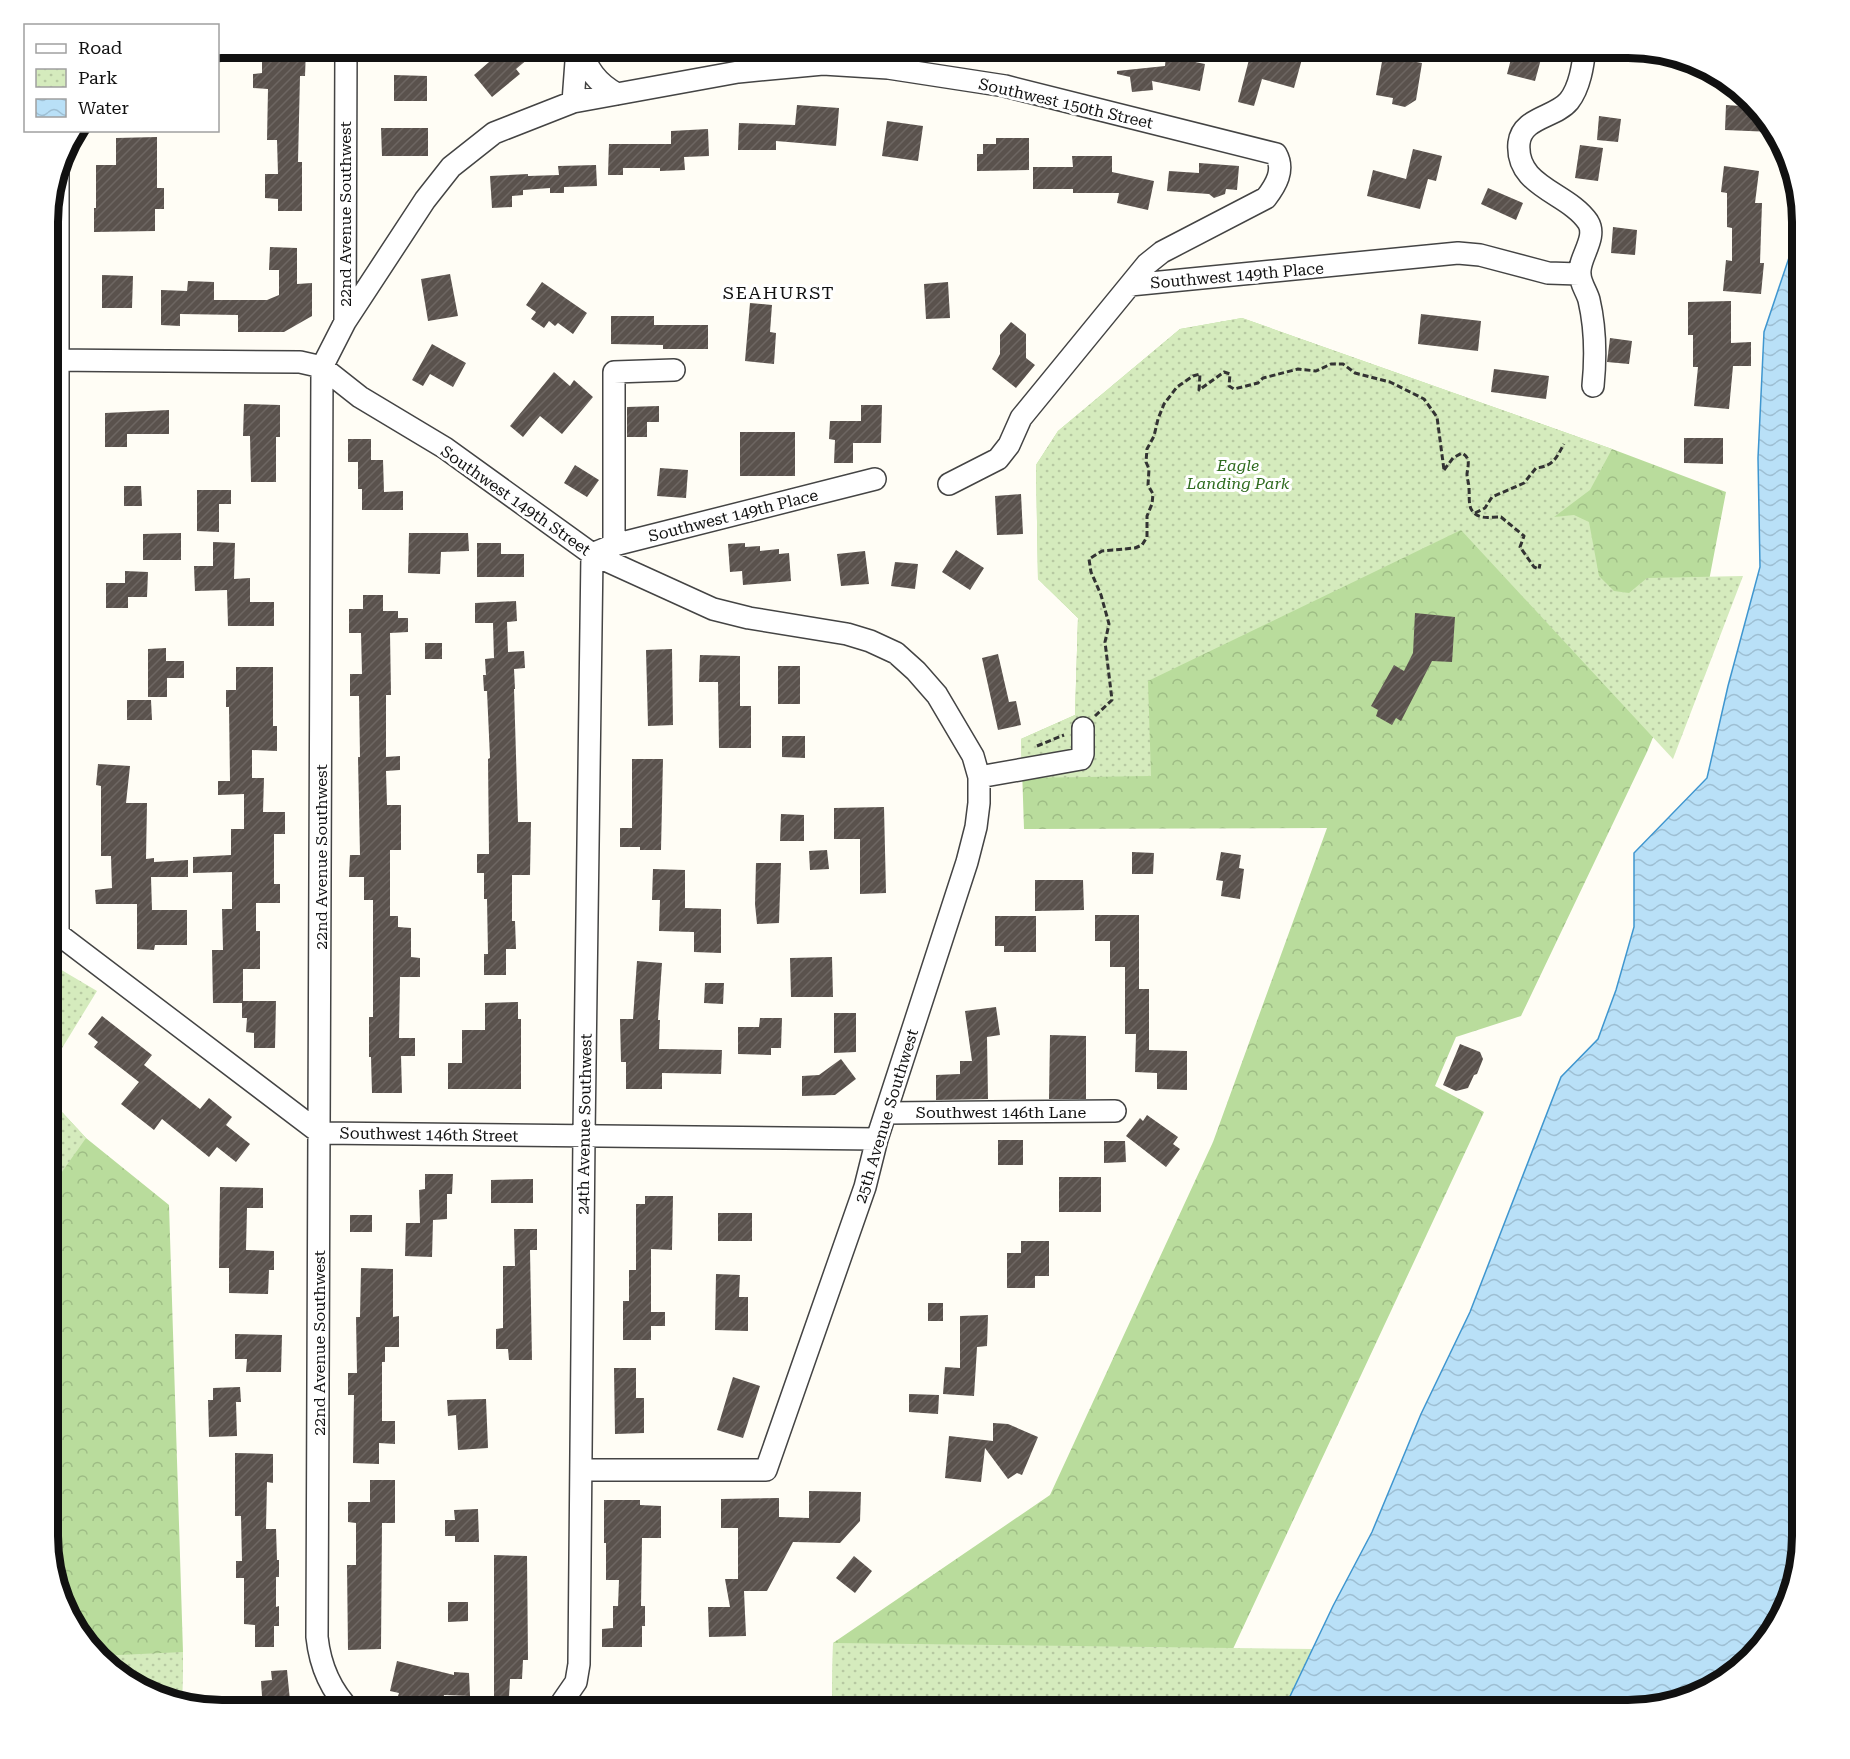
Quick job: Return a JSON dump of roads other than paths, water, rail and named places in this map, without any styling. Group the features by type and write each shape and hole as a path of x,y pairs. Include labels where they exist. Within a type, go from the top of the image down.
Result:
{"street":[{"name":"22nd Avenue Southwest","path":"343,1700 324,1670 317,1637 322,367 345,322 346,59"},
{"path":"573,102 578,59"},
{"path":"584,59 601,85 616,94"},
{"path":"1582,59 1576,87 1569,101 1555,112 1526,127 1519,144 1523,169 1534,180 1583,215 1590,225 1591,236 1580,274 1589,298 1594,333 1596,352 1593,386"},
{"name":"Southwest 150th Street","path":"345,322 425,200 451,166 494,133 573,102 738,72 823,64 888,68 1005,86 1269,152 1280,162 1276,185 1266,198 1162,252 1147,264 1130,285"},
{"name":"Southwest 149th Place","path":"949,484 998,459 1009,445 1022,418 1130,285 1458,253 1480,255 1548,273 1580,274"},
{"name":"Southwest 149th Street","path":"59,360 300,362 322,367 360,397 445,448 592,554 713,609 749,618 846,634 870,641 896,654 916,671 937,695 973,756"},
{"path":"614,545 614,372 674,370"},
{"name":"Southwest 149th Place","path":"592,554 614,545 875,480"},
{"name":"24th Avenue Southwest","path":"565,1700 576,1682 579,1664 592,554"},
{"path":"979,777 1075,761 1081,759 1083,744"},
{"name":"25th Avenue Southwest","path":"581,1470 766,1470 865,1187 877,1139 967,862 976,827 979,803 979,777 973,756"},
{"name":"Southwest 146th Street","path":"59,937 320,1133 877,1139"},
{"name":"Southwest 146th Lane","path":"886,1113 1115,1111"}],"water":[{"path":"1791,252 1792,1536 1786,1579 1775,1609 1764,1628 1736,1660 1700,1684 1670,1695 1638,1700 1288,1700 1333,1606 1372,1532 1421,1414 1470,1312 1561,1077 1598,1039 1616,990 1634,927 1634,853 1707,778 1728,686 1760,567 1758,458 1764,332"}],"district":[{"name":"SEAHURST","path":"779,293"}],"park label":[{"name":"Eagle Landing Park","path":"1238,474"}]}
